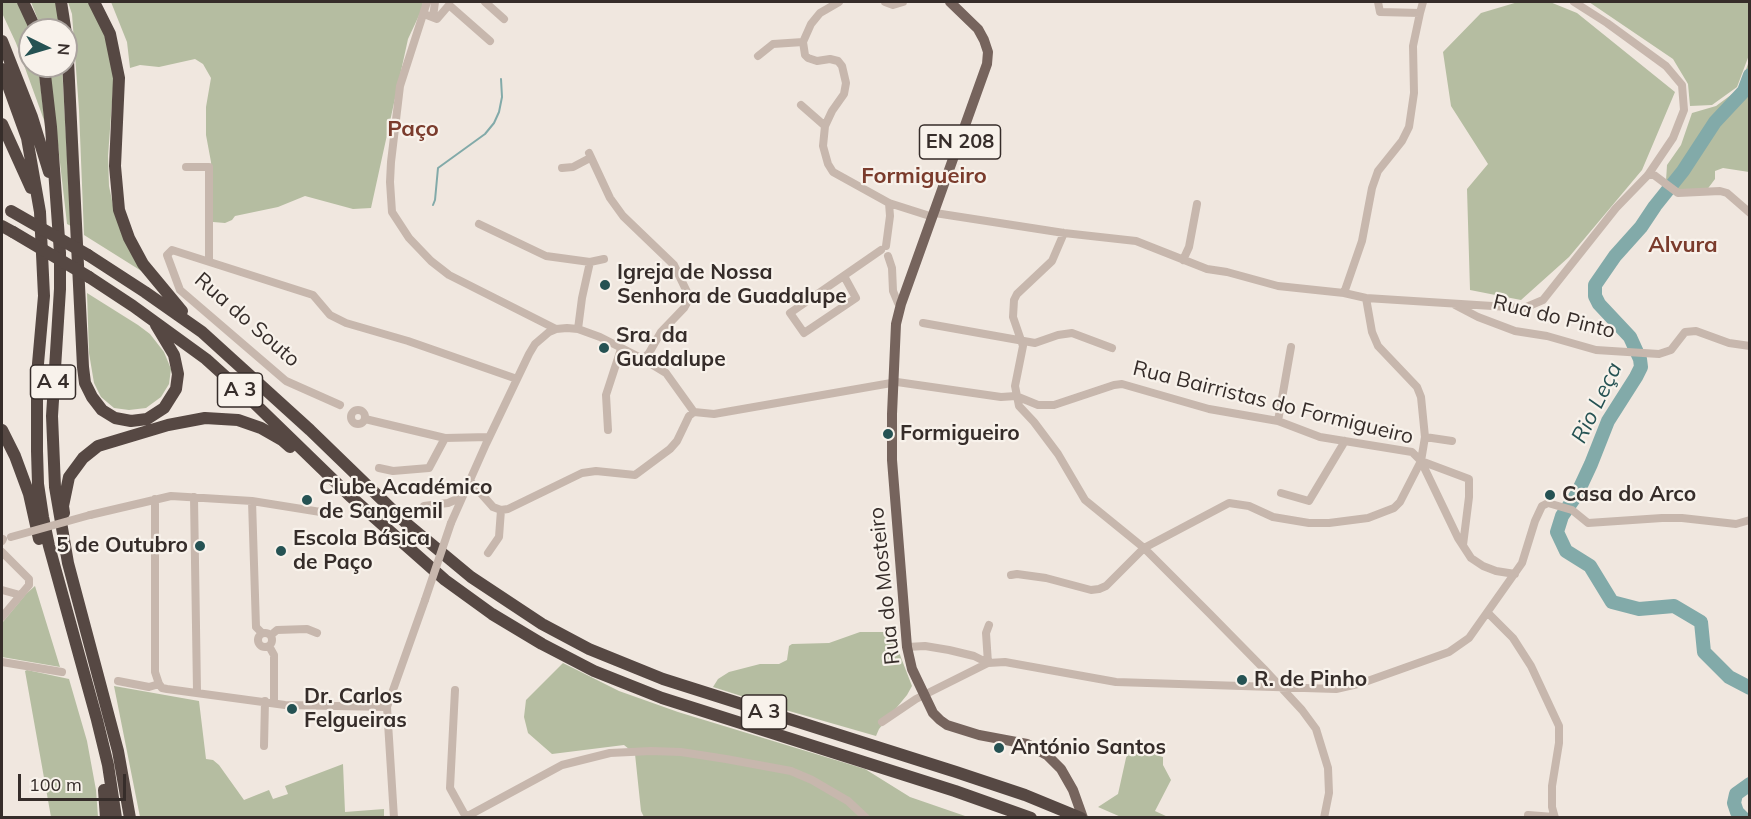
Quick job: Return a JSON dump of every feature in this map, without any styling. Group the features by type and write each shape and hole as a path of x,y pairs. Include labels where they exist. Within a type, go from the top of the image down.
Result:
{"highway":[{"path":"23,2 30,18"},
{"path":"61,2 67,40 83,367 85,382 92,397 102,410 115,418 130,421 147,418 164,408 176,389 178,374 174,355 152,319"},
{"path":"94,2 110,34 118,70 120,93 115,181 124,225 135,252 153,279 202,332"},
{"name":"A 4","path":"2,41 32,117 56,200 60,289 53,385 52,449 55,487 68,563 118,751 130,818"},
{"name":"A 4","path":"2,69 27,138 39,212 44,296 37,375 38,483 49,546 108,765 116,818"},
{"path":"45,78 56,200"},
{"path":"2,124 24,171 39,212"},
{"name":"A 3","path":"6,208 88,255 202,332 287,408 422,537 471,577 542,624 589,649 663,679 956,772 1079,816"},
{"name":"A 3","path":"2,226 89,277 206,359 350,496 444,580 492,614 567,658 662,698 955,791 1031,818"},
{"path":"68,563 72,556 63,506 68,484 75,467 98,446 182,422 205,418 227,418 261,428 282,440 314,469 322,468"},
{"path":"2,430 15,456 29,494 41,549 91,723 99,759 106,818"}],"main road":[{"name":"EN 208","path":"906,289 987,64 988,52 978,29 950,2"},
{"name":"Rua do Mosteiro","path":"906,289 896,324 892,460 907,647 912,669 933,713 947,725 979,735 1027,744 1047,755 1061,769 1073,790 1079,816"}],"street":[{"path":"427,2 429,16"},
{"path":"435,2 400,87 391,162 392,212 409,238 431,261 449,274 556,329 578,329 643,359 666,373 694,412 670,449 635,475 596,471 582,473 501,510 493,507 470,481"},
{"path":"485,2 504,19"},
{"path":"839,2 820,14 811,24 803,42 805,55 808,58 817,61 833,59 838,61 843,71 846,90 825,126 823,146 830,168 841,177 889,204 934,215 1136,241 1207,269 1278,286 1344,293 1366,298 1524,308 1543,300 1616,208 1648,175 1673,138 1684,110 1682,85 1676,76 1657,59 1574,2"},
{"path":"885,2 893,5 903,2"},
{"path":"1378,2 1380,12 1420,13"},
{"path":"1344,293 1362,241 1378,171 1402,141 1409,127 1414,93 1413,46 1422,2"},
{"path":"429,16 437,19 448,5 490,41"},
{"path":"758,56 773,44 803,42"},
{"path":"801,105 825,126"},
{"path":"562,168 573,167 590,156 610,198 623,216 674,265 688,294 688,301 684,308 661,332 643,359"},
{"path":"186,167 208,167 209,261"},
{"path":"1648,175 1654,175 1678,193 1720,191 1727,194 1749,213"},
{"path":"889,204 885,251 893,291 898,303 901,304"},
{"path":"1183,260 1189,247 1197,204"},
{"path":"479,224 546,256 590,262 604,259"},
{"path":"1064,233 1052,261 1017,294 1014,300 1013,316 1022,340 1023,352 1015,386 1019,406 1035,422 1063,461 1085,500 1144,548 1280,687 1316,729 1325,752 1328,768 1329,793 1324,818"},
{"name":"Rua do Souto","path":"340,405 286,381 180,290 166,255 172,250 313,295 330,315 346,323 408,341 517,379"},
{"path":"844,276 856,298 804,333 790,313 844,276 885,251"},
{"path":"578,329 590,262"},
{"path":"892,279 906,289"},
{"path":"1011,575 1036,577 1091,590 1099,589 1106,586 1144,548 1229,503 1248,506 1273,517 1293,521 1329,523 1368,518 1387,512 1400,502 1421,461 1425,437 1421,397 1416,387 1378,345 1372,332 1366,298"},
{"name":"Rua do Pinto","path":"1450,302 1478,317 1515,331 1547,336 1596,350 1659,354 1671,350 1685,332 1696,331 1729,343 1749,346"},
{"path":"923,323 1035,343 1058,334 1072,333 1112,348"},
{"path":"393,815 387,707 462,497 535,344 556,329"},
{"path":"1278,421 1291,347"},
{"path":"608,430 606,395 621,349"},
{"name":"Rua Bairristas do Formigueiro","path":"694,412 714,414 893,383 1001,398 1016,396 1038,405 1054,405 1122,384 1209,409 1278,421 1320,437 1412,452 1421,461 1471,558 1496,571 1515,574"},
{"path":"365,419 446,438 489,437"},
{"path":"1425,437 1452,441"},
{"path":"379,468 400,471 429,468 446,438"},
{"path":"1281,493 1309,501 1345,441"},
{"path":"1421,461 1468,478 1469,497 1463,545"},
{"path":"4,539 171,496 252,501 333,514"},
{"path":"194,497 197,692"},
{"path":"424,506 448,503 462,497"},
{"path":"155,499 154,666 155,678 162,688 270,702 387,707"},
{"path":"252,501 256,627 272,642 269,646"},
{"path":"882,722 916,699 988,663 1005,662 1116,682 1336,689 1362,684 1449,652 1469,638 1522,563 1542,506 1548,503 1572,510 1588,523 1682,518 1736,524 1749,520"},
{"path":"488,553 499,537 501,510"},
{"path":"2,552 29,579 28,585 2,617"},
{"path":"2,590 20,595"},
{"path":"1488,613 1513,638 1531,666 1558,726 1559,743 1552,786 1555,817 1528,815"},
{"path":"988,663 986,633 989,625"},
{"path":"269,646 264,647 258,644 258,636 277,630 307,629 317,633"},
{"path":"264,746 274,655 269,646"},
{"path":"907,647 925,646 950,650 975,656 988,663"},
{"path":"2,662 62,672"},
{"path":"118,681 149,687 159,684"},
{"path":"455,690 450,788 465,817 562,765 610,753 651,751 681,752 791,771 812,780 848,801 866,818"}],"green space":[{"path":"2,2 17,2 23,10 26,18 18,18 18,49 16,43 2,13"},
{"path":"31,2 56,2 58,18 37,18"},
{"path":"68,2 89,2 101,23 110,52 114,75 108,156 109,186 115,215 143,272 84,235 77,78 78,18 72,18"},
{"path":"111,2 423,2 408,39 371,208 353,209 305,196 278,207 235,216 225,223 213,222 211,162 206,135 206,107 211,78 203,64 195,59 159,67 140,65 130,68 127,42"},
{"path":"1518,2 1550,2 1577,13 1675,92 1642,170 1569,257 1521,300 1470,290 1467,189 1488,164 1451,106 1443,52 1481,13"},
{"path":"1589,2 1749,2 1749,55 1737,87 1712,105 1690,106 1688,84 1673,59"},
{"path":"1749,61 1749,172 1723,168 1715,171 1715,179 1706,191 1679,191 1666,181 1667,165 1681,145 1692,113 1716,106 1739,89"},
{"path":"29,78 39,78 45,123"},
{"path":"50,78 63,78 71,226 67,224"},
{"path":"87,293 150,334 164,352 171,369 169,384 161,397 146,408 129,410 114,408 101,397 94,383 89,353"},
{"path":"35,586 60,667 2,657 2,623"},
{"path":"860,632 895,634 895,642 912,686 876,736 713,687 718,679 729,672 760,664 779,664 787,660 789,646 792,644 829,643"},
{"path":"563,663 619,691 678,712 865,769 910,797 968,817 644,817 641,811 635,754 624,745 552,754 528,733 524,717 526,700"},
{"path":"25,671 69,679 87,741 96,790 98,817 51,817"},
{"path":"114,686 199,701 206,759 213,760 219,765 244,800 269,790 273,799 288,794 285,786 343,764 345,812 384,809 384,817 140,817"},
{"path":"1132,744 1163,757 1163,765 1171,780 1155,811 1168,817 1121,817 1098,807 1118,794 1126,758"}],"waterway":[{"name":"Rio Leça","path":"1750,75 1744,91 1715,122 1683,171 1641,227 1615,256 1595,285 1595,296 1599,304 1630,337 1640,359 1641,367 1608,421 1591,464 1577,494 1562,516 1557,532 1566,551 1590,566 1612,602 1639,609 1674,606 1701,622 1704,652 1729,677 1750,688"},
{"path":"433,205 438,168 485,134 494,123 502,97 501,79"},
{"name":"Rio Leça","path":"1743,818 1737,812 1734,803 1736,794 1750,784"}],"place":[{"name":"Igreja de Nossa Senhora de Guadalupe","path":"605,285"},
{"name":"Sra. da Guadalupe","path":"604,348"},
{"name":"Formigueiro","path":"888,434"},
{"name":"Casa do Arco","path":"1550,495"},
{"name":"Clube Académico de Sangemil","path":"307,500"},
{"name":"5 de Outubro","path":"200,546"},
{"name":"Escola Básica de Paço","path":"281,551"},
{"name":"R. de Pinho","path":"1242,680"},
{"name":"Dr. Carlos Felgueiras","path":"292,709"},
{"name":"António Santos","path":"999,748"}],"district":[{"name":"Paço","path":"413,129"},
{"name":"Formigueiro","path":"924,176"},
{"name":"Alvura","path":"1683,245"}]}
